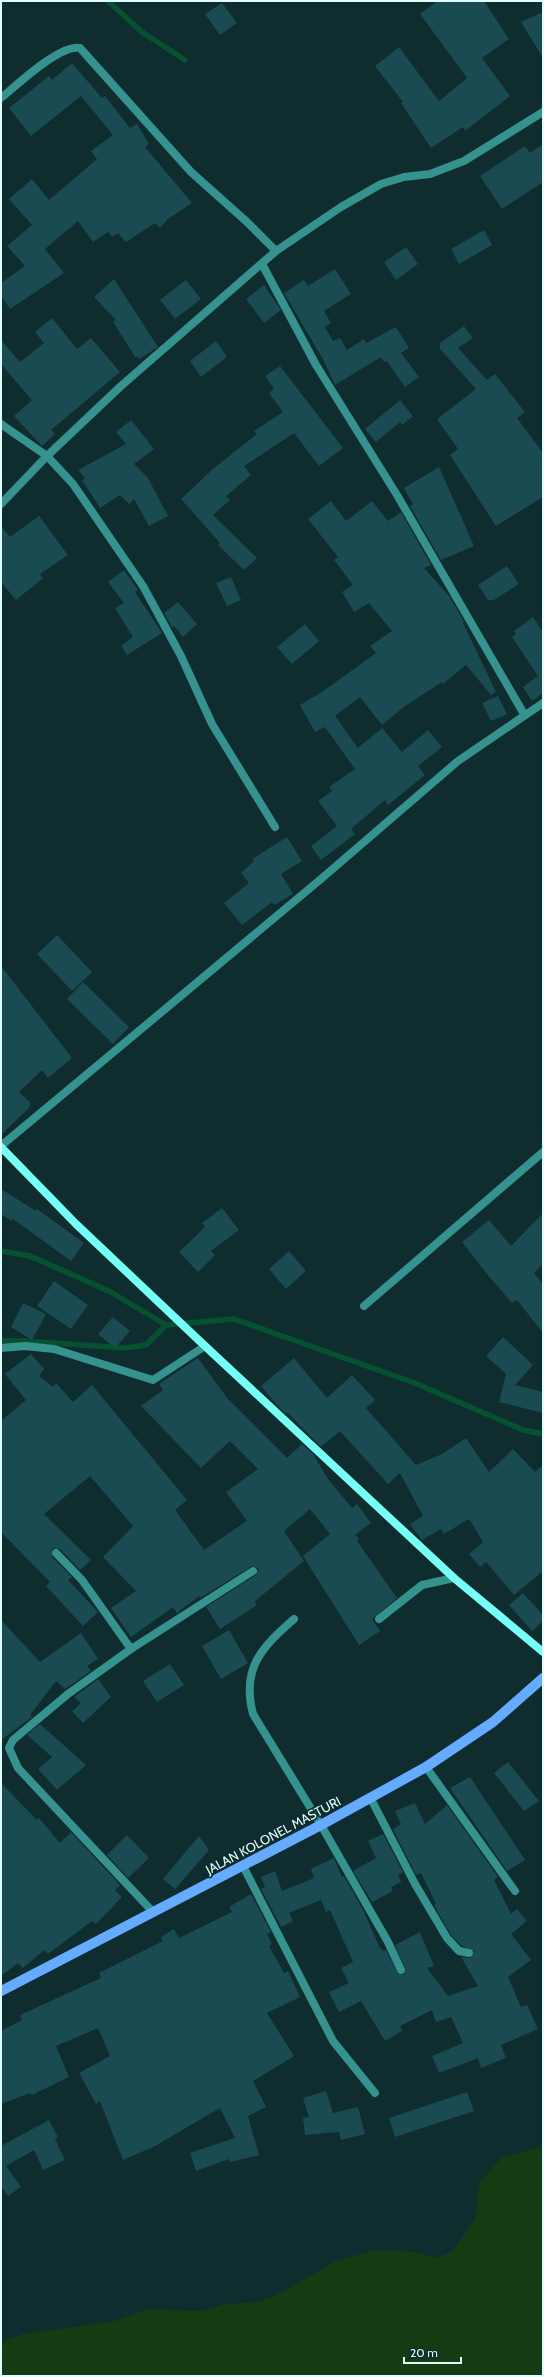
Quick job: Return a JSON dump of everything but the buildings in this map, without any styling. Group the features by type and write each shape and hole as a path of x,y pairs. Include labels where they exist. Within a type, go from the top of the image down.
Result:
{"main road":[{"name":"JALAN KOLONEL MASTURI","path":"1,1991 321,1826 426,1767 493,1722 543,1678"}],"street":[{"path":"1,98 56,55 68,49 80,48 191,172 247,222 276,251"},
{"path":"1,504 47,456 121,386 276,251 341,208 381,184 404,177 430,174 464,162 543,112"},
{"path":"262,264 316,365 397,495 524,714"},
{"path":"1,424 47,456 73,484 144,586 181,656 212,724 275,827"},
{"path":"543,703 524,714 458,762 304,894 1,1147 76,1224 205,1346 454,1578 543,1652"},
{"path":"364,1306 543,1152"},
{"path":"1,1348 25,1346 54,1349 153,1380 205,1346"},
{"path":"56,1553 82,1580 130,1649"},
{"path":"153,1912 18,1768 9,1748 13,1740 68,1694 130,1649 253,1571"},
{"path":"379,1619 422,1585 454,1578"},
{"path":"294,1619 267,1643 251,1672 248,1695 253,1714 321,1826 388,1942 401,1970"},
{"path":"426,1767 515,1891"},
{"path":"370,1799 415,1884 447,1938 459,1951 468,1954"},
{"path":"243,1866 334,2041 375,2093"}],"green space":[{"path":"543,2146 543,2376 1,2376 1,2345 6,2340 23,2334 115,2321 148,2309 203,2311 224,2304 257,2302 273,2297 338,2260 375,2250 416,2252 434,2258 452,2252 475,2219 479,2183 501,2158"}],"waterway":[{"path":"108,1 142,32 185,60"},
{"path":"1,1251 30,1256 109,1291 166,1325 234,1319 415,1383 523,1430 543,1434"},
{"path":"1,1341 25,1341 125,1348 146,1345 166,1325"}]}
